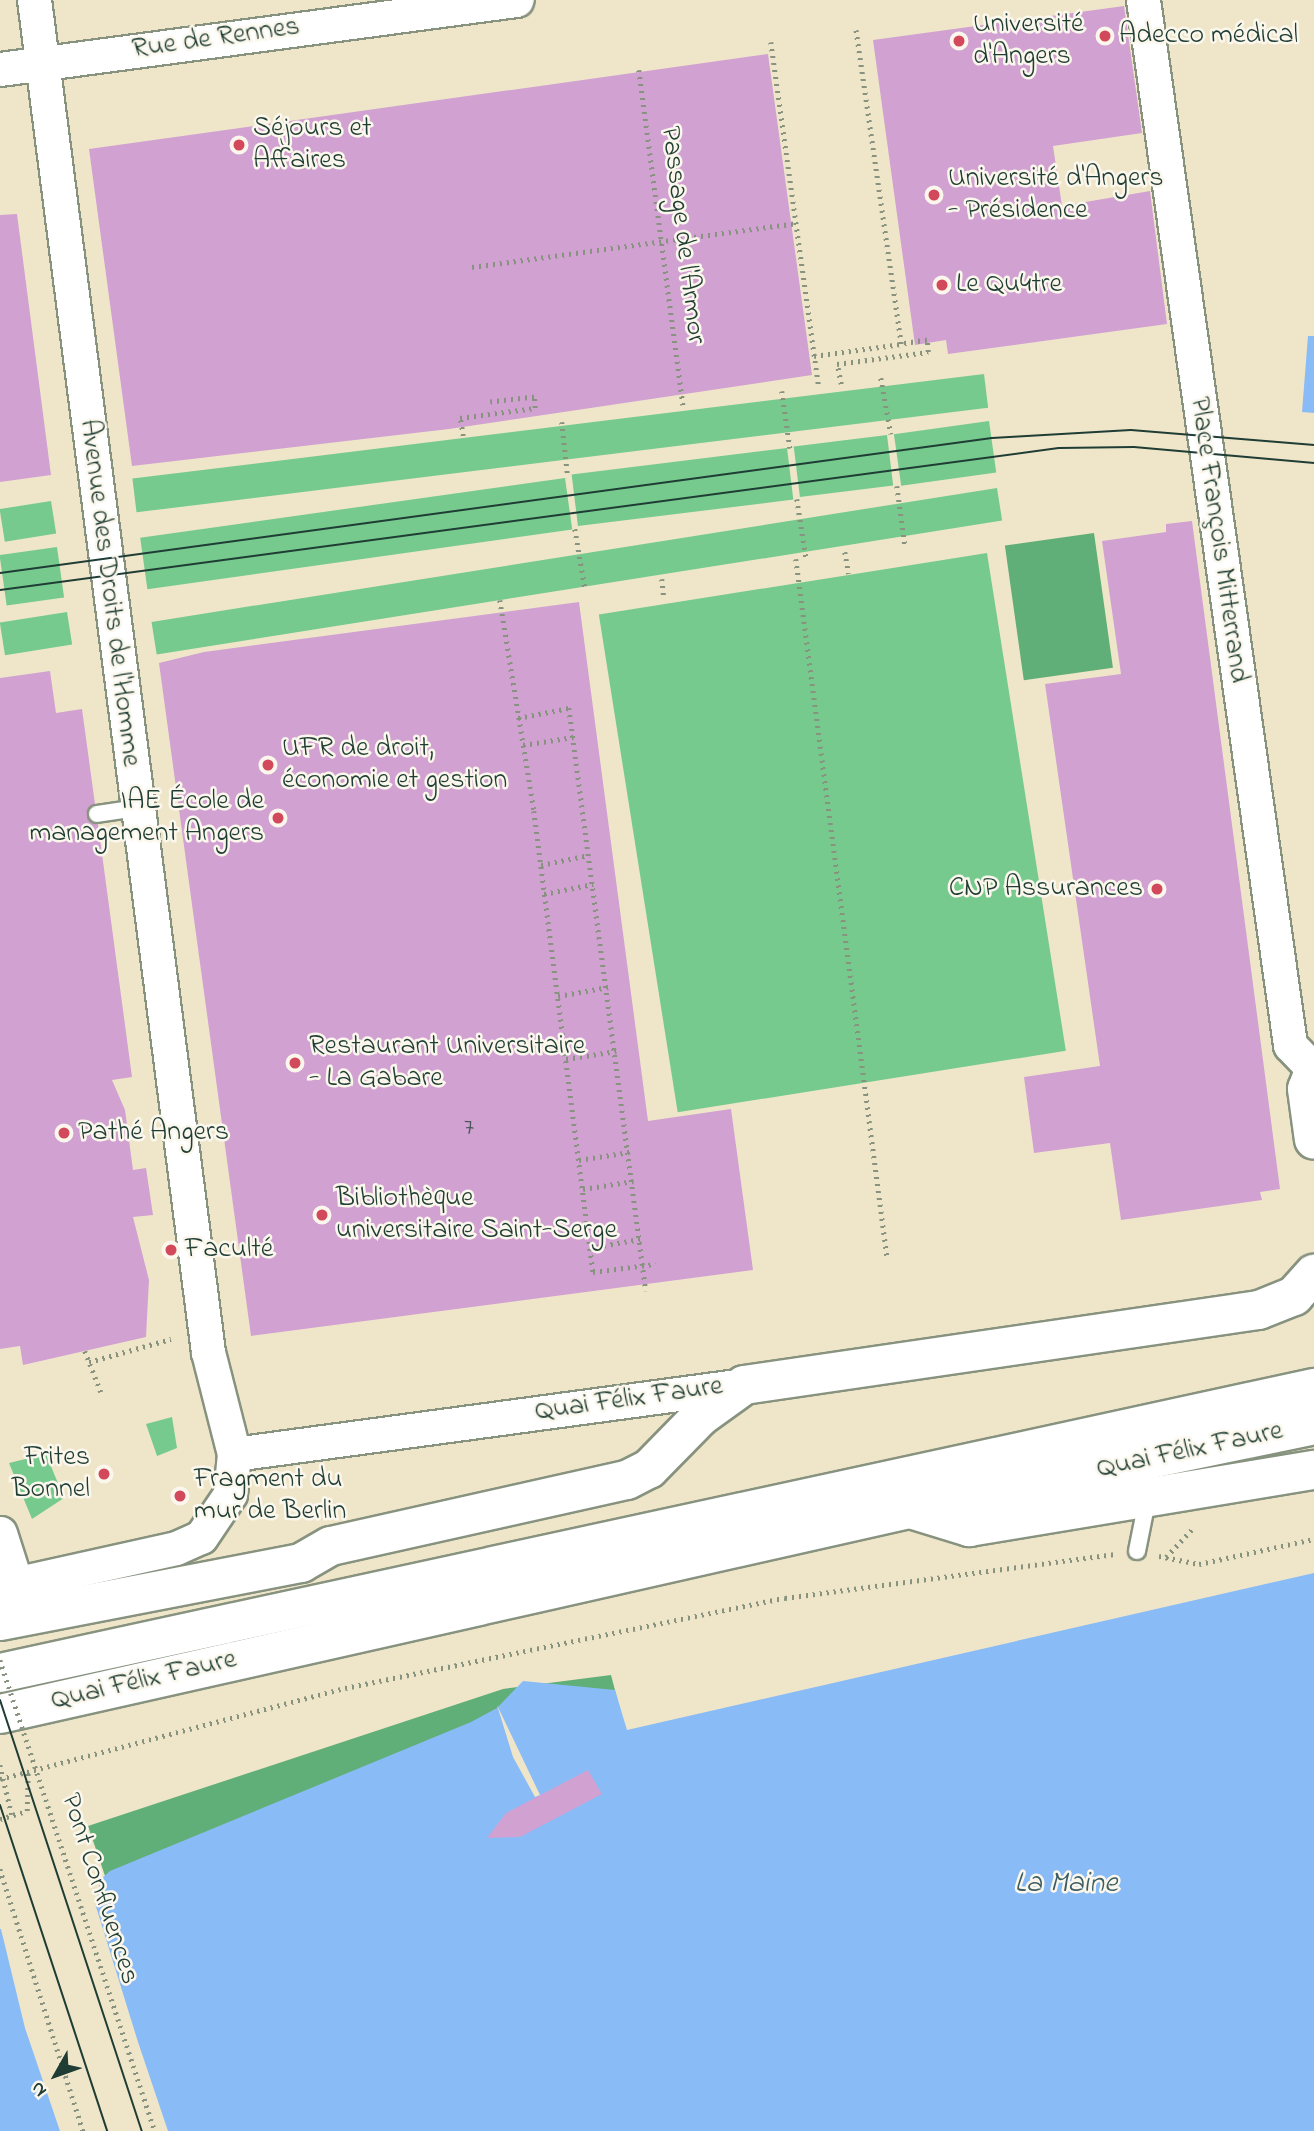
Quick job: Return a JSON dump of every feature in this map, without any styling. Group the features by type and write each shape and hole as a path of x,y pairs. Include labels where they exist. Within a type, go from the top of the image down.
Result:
{"main road":[{"path":"1314,1070 1307,1089 1314,1140"},
{"name":"Quai Félix Faure","path":"744,1385 1259,1310 1312,1282"},
{"path":"0,1620 301,1563 331,1546 627,1480 649,1469 700,1417 744,1385"},
{"name":"Quai Félix Faure","path":"0,1672 393,1584 1314,1388"},
{"name":"Quai Félix Faure","path":"0,1714 909,1509 1314,1425"},
{"path":"909,1509 969,1527 1147,1501 1314,1470"},
{"path":"301,1563 393,1584"}],"street":[{"name":"Avenue des Droits de l'Homme","path":"34,0 39,64 208,1352 234,1454"},
{"name":"Rue de Rennes","path":"0,69 449,4 516,0"},
{"name":"Place François Mitterrand","path":"1143,0 1290,1045 1314,1070"},
{"name":"Quai Félix Faure","path":"234,1454 744,1385"},
{"path":"0,1533 8,1585 176,1548 201,1536 230,1494 234,1454"}],"lane":[{"path":"97,814 137,808"},
{"path":"1137,1551 1147,1501"}],"path":[{"path":"856,30 901,344"},
{"path":"771,42 819,387"},
{"name":"Passage de l'Armor","path":"639,71 684,405"},
{"path":"471,268 796,223"},
{"path":"814,356 927,340 928,352 837,364 841,384"},
{"path":"881,378 891,434"},
{"path":"782,391 790,448"},
{"path":"463,436 460,418 535,408 534,397 490,402"},
{"path":"562,422 568,478"},
{"path":"897,486 905,545"},
{"path":"797,499 806,557"},
{"path":"575,529 585,587"},
{"path":"845,552 849,574"},
{"path":"796,559 887,1256"},
{"path":"662,579 664,598"},
{"path":"500,600 541,865 593,1272 655,1264"},
{"path":"519,718 569,708 608,987 646,1291"},
{"path":"523,745 573,737"},
{"path":"541,865 589,855"},
{"path":"544,894 593,884"},
{"path":"558,996 608,987"},
{"path":"566,1059 616,1051"},
{"path":"579,1160 629,1152"},
{"path":"583,1189 633,1181"},
{"path":"590,1248 640,1239"},
{"path":"89,1362 171,1339"},
{"path":"85,1351 101,1392"},
{"path":"1200,1520 1165,1557 1199,1564 1314,1539"},
{"path":"0,1779 345,1688 785,1598 1137,1551"},
{"name":"Pont Confluences","path":"0,1660 155,2131"},
{"path":"0,1765 12,1815"},
{"path":"0,1819 27,1811 28,1771"},
{"path":"0,1869 83,2131"}],"green space":[{"path":"984,374 988,408 137,512 132,479"},
{"path":"989,421 996,472 901,486 894,434"},
{"path":"887,435 893,486 800,497 794,446"},
{"path":"787,448 793,500 578,526 572,474"},
{"path":"565,478 572,529 147,589 140,538"},
{"path":"997,488 1002,521 157,655 152,622"},
{"path":"51,501 56,534 5,542 0,509"},
{"path":"1094,533 1113,668 1024,680 1005,546"},
{"path":"57,547 64,598 7,606 0,555"},
{"path":"987,553 1066,1051 678,1112 599,614"},
{"path":"67,612 72,645 5,655 0,623"},
{"path":"172,1417 177,1448 157,1456 146,1424"},
{"path":"46,1454 64,1498 32,1519 9,1463"},
{"path":"611,1675 622,1717 132,1955 88,1826 503,1689"}],"water":[{"path":"1308,336 1314,336 1314,413 1302,412"},
{"name":"La Maine","path":"1314,1573 1314,2131 0,2131 0,1929 95,1904 101,1879 110,1871 471,1722 497,1708 523,1681 615,1690 627,1730"}],"pier":[{"path":"497,1705 540,1795 535,1797 513,1757"},
{"path":"93,1897 168,2131 60,2131 25,2028 0,1925 88,1904"}],"building":[{"path":"1124,6 1142,133 1053,146 1062,206 1150,191 1167,324 948,354 946,340 915,345 873,40"},
{"path":"768,54 812,375 449,429 132,466 89,149"},
{"path":"17,214 51,475 0,482 0,215"},
{"name":"CNP Assurances","path":"1192,521 1280,1189 1260,1192 1262,1200 1121,1220 1110,1143 1034,1153 1024,1077 1100,1066 1045,684 1121,674 1102,541 1166,532 1166,524"},
{"path":"579,602 648,1121 731,1109 753,1270 251,1336 159,663 204,652"},
{"name":"Pathé Angers","path":"50,671 56,713 82,709 95,804 87,815 98,824 132,1077 112,1080 125,1110 133,1170 146,1168 153,1215 133,1217 149,1280 146,1337 23,1365 20,1346 0,1349 0,678"},
{"path":"588,1770 602,1794 520,1837 487,1838 506,1813"}],"tram line":[{"path":"0,573 992,438 1131,430 1314,445"},
{"path":"0,590 1059,448 1134,447 1314,463"},
{"path":"0,1700 142,2131"},
{"path":"0,1805 107,2131"}],"place":[{"name":"Adecco médical","path":"1105,36"},
{"name":"Université d'Angers","path":"959,41"},
{"name":"Séjours et Affaires","path":"239,145"},
{"name":"Université d'Angers - Présidence","path":"934,195"},
{"name":"Le Qu4tre","path":"942,285"},
{"name":"UFR de droit, économie et gestion","path":"268,765"},
{"name":"IAE École de management Angers","path":"278,818"},
{"name":"CNP Assurances","path":"1157,889"},
{"name":"Restaurant Universitaire - La Gabare","path":"295,1063"},
{"name":"Pathé Angers","path":"64,1133"},
{"name":"Bibliothèque universitaire Saint-Serge","path":"322,1215"},
{"name":"Faculté","path":"171,1250"},
{"name":"Frites Bonnel","path":"104,1474"},
{"name":"Fragment du mur de Berlin","path":"180,1496"}]}
